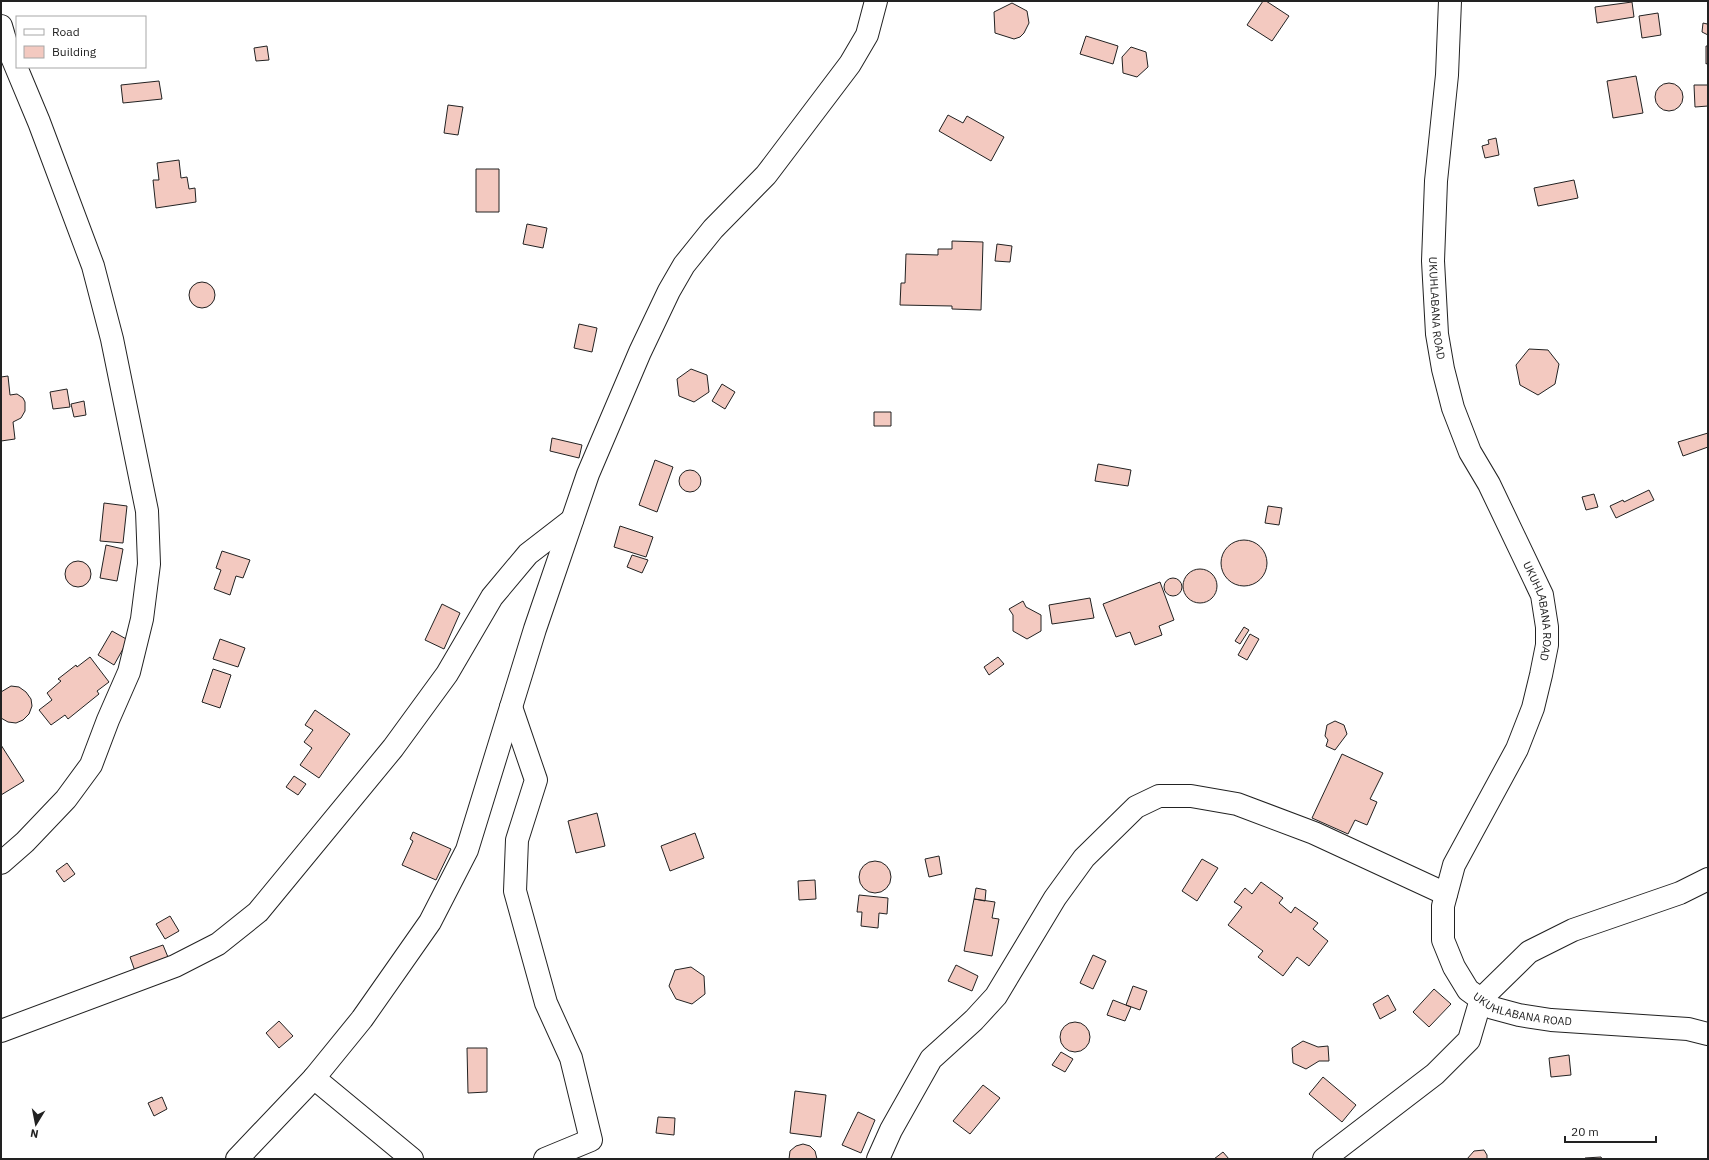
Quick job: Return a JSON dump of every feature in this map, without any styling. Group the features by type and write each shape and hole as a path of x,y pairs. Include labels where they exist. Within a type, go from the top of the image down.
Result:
{"street":[{"path":"236,1159 314,1078 362,1019 430,922 467,850 535,629 572,520 588,474 640,352 684,265 713,229 766,175 850,64 867,35 873,1"},
{"name":"UKUHLABANA ROAD","path":"1450,1 1447,75 1436,181 1433,261 1437,334 1443,369 1456,415 1470,452 1488,484 1542,595 1547,627 1545,653 1533,708 1517,749 1454,865 1443,906 1443,940 1454,967 1468,990 1493,1008 1519,1015 1551,1020 1688,1029 1708,1034"},
{"path":"1,26 16,67"},
{"path":"1,863 25,842 66,799 91,765 108,720 130,672 142,618 149,564 147,511 112,339 93,266 39,122 16,68"},
{"path":"1,1031 175,966 218,944 258,912 393,748 447,674 492,597 528,554 572,520"},
{"path":"511,707 536,780 517,840 515,891 546,1003 571,1058 591,1140 545,1159"},
{"path":"878,1159 891,1130 931,1059 974,1020 996,996 1059,892 1084,858 1136,807 1159,796 1191,796 1236,804 1314,833 1446,894"},
{"path":"1324,1159 1435,1074 1468,1040 1481,999 1528,952 1573,930 1680,893 1708,879"},
{"path":"314,1078 412,1159"}],"building":[{"path":"1263,1 1266,1 1289,16 1272,41 1247,25"},
{"path":"1632,2 1634,17 1597,23 1595,7"},
{"path":"1012,3 1027,11 1029,23 1024,33 1020,37 1014,39 995,33 994,12"},
{"path":"1658,13 1661,35 1642,38 1639,16"},
{"path":"1708,22 1708,35 1702,32 1703,23 1707,24"},
{"path":"1086,36 1118,46 1113,64 1080,54"},
{"path":"267,46 269,60 256,61 254,48"},
{"path":"1706,46 1708,46 1708,63 1706,64"},
{"path":"1131,47 1146,52 1148,67 1137,77 1123,73 1122,57"},
{"path":"1636,76 1643,113 1613,118 1607,81"},
{"path":"159,81 162,99 123,103 121,85"},
{"path":"1669,83 1679,87 1683,97 1679,107 1669,111 1659,107 1655,97 1659,87"},
{"path":"1694,85 1708,85 1708,106 1695,107"},
{"path":"448,105 463,107 458,135 444,133"},
{"path":"948,115 963,123 967,116 1004,137 991,161 939,131"},
{"path":"1496,138 1499,155 1485,158 1482,146 1489,144 1488,140"},
{"path":"179,160 181,178 187,177 189,189 195,188 196,202 156,208 153,180 159,180 157,163"},
{"path":"476,169 499,169 499,212 476,212"},
{"path":"1574,180 1578,198 1538,206 1534,188"},
{"path":"527,224 547,228 543,248 523,244"},
{"path":"952,241 983,242 981,310 952,309 952,306 900,305 901,283 905,283 906,254 938,255 938,249 952,249"},
{"path":"997,244 1012,246 1010,262 995,261"},
{"path":"202,282 211,286 215,295 211,304 202,308 193,304 189,295 193,286"},
{"path":"579,324 597,328 592,352 574,348"},
{"path":"1529,349 1548,350 1559,364 1555,384 1538,395 1520,385 1516,365"},
{"path":"691,369 707,375 709,392 694,402 679,396 677,379"},
{"path":"8,376 10,395 17,394 23,398 25,402 25,411 21,418 13,422 15,439 1,441 1,377"},
{"path":"722,384 735,392 725,409 712,401"},
{"path":"67,389 70,407 53,409 50,392"},
{"path":"84,401 86,415 74,417 71,404"},
{"path":"874,412 891,412 891,426 874,426"},
{"path":"1708,433 1708,447 1683,456 1678,442"},
{"path":"552,438 582,445 579,458 550,451"},
{"path":"655,460 673,467 657,512 639,505"},
{"path":"1098,464 1131,470 1128,486 1095,481"},
{"path":"690,470 698,473 701,481 698,489 690,492 682,489 679,481 682,473"},
{"path":"1649,490 1654,500 1616,518 1610,506 1623,500 1624,502"},
{"path":"1594,494 1598,507 1586,510 1582,497"},
{"path":"104,503 127,506 123,543 100,541"},
{"path":"1268,506 1282,508 1279,525 1265,523"},
{"path":"620,526 653,537 646,557 614,547"},
{"path":"1240,540 1248,540 1257,544 1263,550 1267,563 1263,576 1257,582 1248,586 1240,586 1231,582 1225,576 1221,567 1221,559 1225,550 1231,544"},
{"path":"106,545 123,549 117,581 100,578"},
{"path":"222,551 250,560 243,578 236,576 230,595 214,589 221,570 216,568"},
{"path":"632,555 648,560 642,573 627,567"},
{"path":"78,561 87,565 91,574 87,583 78,587 69,583 65,574 69,565"},
{"path":"1197,569 1203,569 1212,574 1216,580 1216,592 1212,598 1203,603 1197,603 1188,598 1183,589 1183,583 1188,574"},
{"path":"1169,578 1177,578 1182,583 1180,594 1177,596 1169,596 1164,591 1164,583"},
{"path":"1160,582 1174,620 1159,626 1162,635 1135,645 1130,632 1116,637 1103,604"},
{"path":"1090,598 1094,618 1052,624 1049,605"},
{"path":"1023,601 1026,607 1041,615 1041,631 1027,639 1013,631 1013,615 1009,609"},
{"path":"442,604 460,613 444,649 425,640"},
{"path":"1244,627 1249,630 1240,644 1235,641"},
{"path":"112,631 128,640 114,665 98,655"},
{"path":"1250,634 1259,639 1247,660 1238,655"},
{"path":"220,639 245,648 238,667 213,659"},
{"path":"90,657 109,682 97,691 99,694 68,719 65,715 51,725 39,710 52,700 47,693 61,681 58,679 76,665 77,667"},
{"path":"998,657 1004,664 989,675 984,667"},
{"path":"213,669 231,675 220,708 202,702"},
{"path":"11,686 19,687 26,692 31,699 32,706 29,714 23,720 16,723 8,722 1,718 1,692"},
{"path":"315,710 350,734 319,778 300,765 312,748 304,742 313,730 305,725"},
{"path":"1335,721 1344,725 1347,734 1335,750 1326,746 1328,740 1325,736 1327,725"},
{"path":"1,745 24,781 1,795"},
{"path":"1342,754 1383,773 1370,799 1377,802 1367,825 1355,820 1348,834 1312,818"},
{"path":"294,776 306,784 298,795 286,787"},
{"path":"597,813 605,846 576,853 568,821"},
{"path":"413,832 451,849 436,880 402,865 413,841 410,839"},
{"path":"695,833 704,858 670,871 661,846"},
{"path":"939,856 942,874 929,877 925,859"},
{"path":"1202,859 1218,868 1197,901 1182,891"},
{"path":"872,861 878,861 887,865 891,877 887,889 878,893 872,893 863,889 859,880 859,874 863,865"},
{"path":"67,863 75,874 64,882 56,871"},
{"path":"815,880 816,899 799,900 798,881"},
{"path":"1261,882 1283,898 1279,903 1291,913 1295,907 1318,923 1313,929 1328,941 1309,966 1297,957 1283,976 1258,957 1263,951 1228,925 1242,907 1234,902 1245,888 1252,894"},
{"path":"976,888 986,890 985,901 974,899"},
{"path":"859,895 888,898 887,914 879,913 878,928 861,926 862,912 857,912"},
{"path":"974,899 995,902 992,918 999,919 992,956 964,951"},
{"path":"170,916 179,931 165,939 156,924"},
{"path":"163,945 170,962 136,974 130,957"},
{"path":"1093,955 1106,961 1093,989 1080,983"},
{"path":"956,965 978,976 972,991 948,981"},
{"path":"691,967 704,976 705,994 692,1004 676,999 669,986 675,970"},
{"path":"1133,986 1147,991 1140,1010 1126,1005"},
{"path":"1434,989 1451,1004 1429,1027 1413,1012"},
{"path":"1388,995 1396,1010 1380,1019 1373,1004"},
{"path":"1113,1000 1131,1007 1125,1021 1107,1015"},
{"path":"279,1021 293,1036 279,1048 266,1033"},
{"path":"1075,1022 1086,1026 1090,1037 1086,1048 1075,1052 1064,1048 1060,1037 1064,1026"},
{"path":"1303,1041 1318,1047 1328,1046 1329,1061 1319,1061 1306,1069 1293,1063 1292,1048"},
{"path":"467,1048 487,1048 487,1092 468,1093"},
{"path":"1061,1052 1073,1059 1065,1072 1052,1065"},
{"path":"1569,1055 1571,1075 1551,1077 1549,1058"},
{"path":"1323,1077 1356,1105 1342,1122 1309,1094"},
{"path":"983,1085 1000,1098 970,1134 953,1121"},
{"path":"795,1091 826,1095 821,1137 790,1133"},
{"path":"162,1097 167,1109 154,1116 148,1103"},
{"path":"858,1112 875,1120 861,1153 842,1145"},
{"path":"658,1117 675,1118 674,1135 656,1133"},
{"path":"803,1144 810,1146 815,1151 817,1159 789,1159 790,1151 796,1146"},
{"path":"1484,1150 1487,1155 1487,1159 1467,1159 1474,1151"},
{"path":"1223,1152 1229,1159 1214,1159"},
{"path":"1601,1157 1602,1159 1585,1158"}]}
